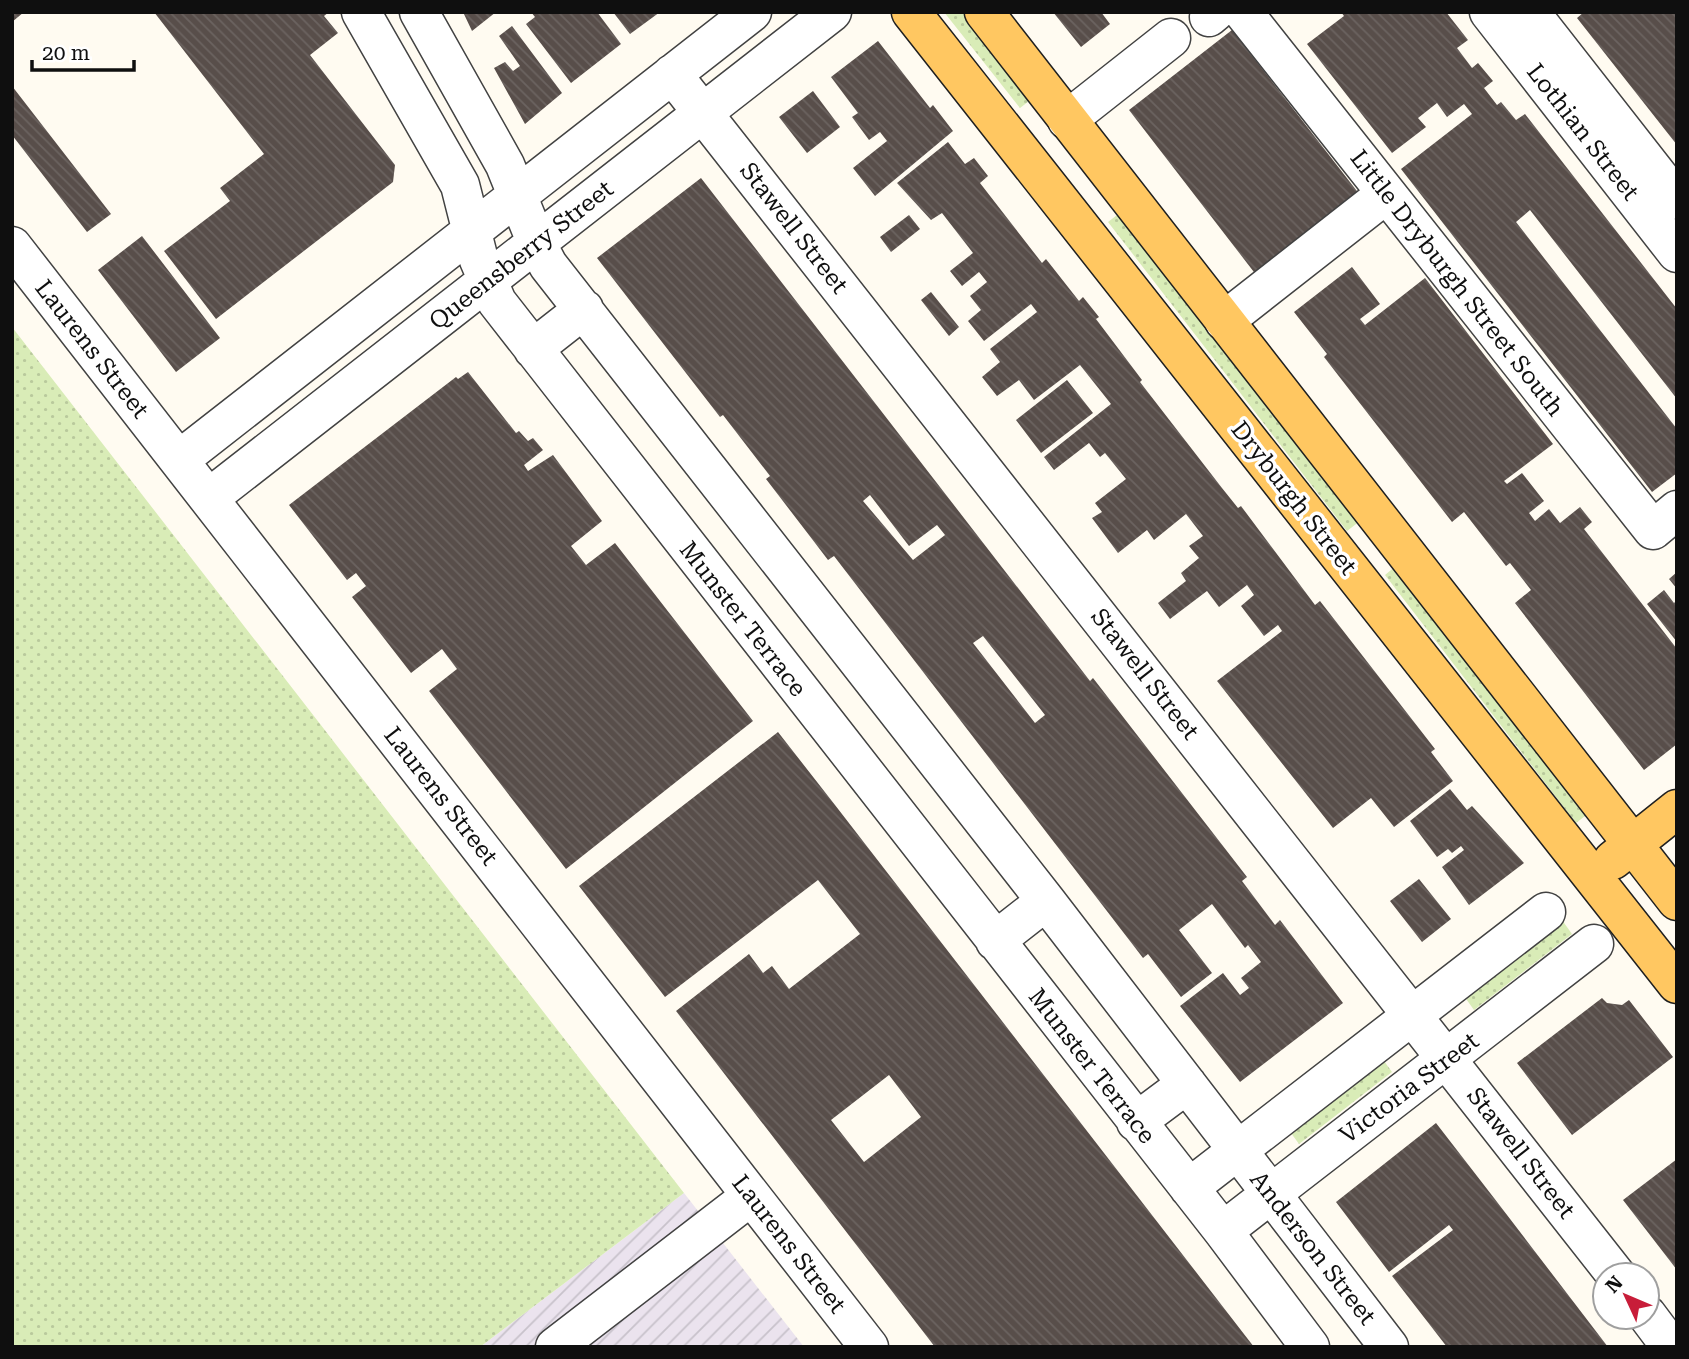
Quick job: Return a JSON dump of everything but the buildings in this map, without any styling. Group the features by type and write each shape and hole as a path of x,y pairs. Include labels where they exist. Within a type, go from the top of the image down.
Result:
{"main road":[{"name":"Dryburgh Street","path":"911,12 1677,984"},
{"path":"984,12 1632,844 1673,889 1626,919"},
{"path":"1013,141 1063,114"},
{"path":"1069,211 1112,177"},
{"path":"1348,566 1390,533"},
{"path":"1592,876 1677,809"}],"street":[{"name":"Munster Terrace","path":"361,12 460,185 470,232 487,282 497,302 1189,1188"},
{"path":"419,12 505,165 548,265 1237,1149"},
{"name":"Queensberry Street","path":"179,460 752,12"},
{"name":"Lothian Street","path":"1489,12 1677,253"},
{"name":"Lothian Street","path":"1530,12 1677,200"},
{"name":"Little Dryburgh Street South","path":"1222,14 1386,194 1653,530 1677,510"},
{"name":"Queensberry Street","path":"209,498 537,244 823,15"},
{"path":"1063,114 1171,38"},
{"name":"Stawell Street","path":"672,74 1605,1261"},
{"path":"576,149 607,187"},
{"path":"1224,321 1386,194"},
{"name":"Laurens Street","path":"12,246 869,1347"},
{"path":"533,349 584,309"},
{"path":"995,941 1046,901"},
{"path":"1310,1347 1189,1188 1546,912"},
{"name":"Victoria Street","path":"1223,1231 1594,944"},
{"path":"1136,1122 1187,1084"},
{"name":"Anderson Street","path":"1237,1149 1269,1195 1389,1347"},
{"path":"555,1347 751,1196"},
{"path":"1659,1331 1671,1347"}],"shaded area":[{"path":"684,1193 804,1347 480,1347"}],"green space":[{"path":"944,12 966,12 1033,98 1020,108"},
{"path":"1121,212 1360,521 1347,531 1108,222"},
{"path":"12,327 684,1193 480,1347 12,1347"},
{"path":"1397,565 1589,813 1576,823 1385,575"},
{"path":"1562,920 1572,934 1474,1010 1464,996"},
{"path":"1384,1061 1392,1072 1299,1144 1291,1133"}]}
